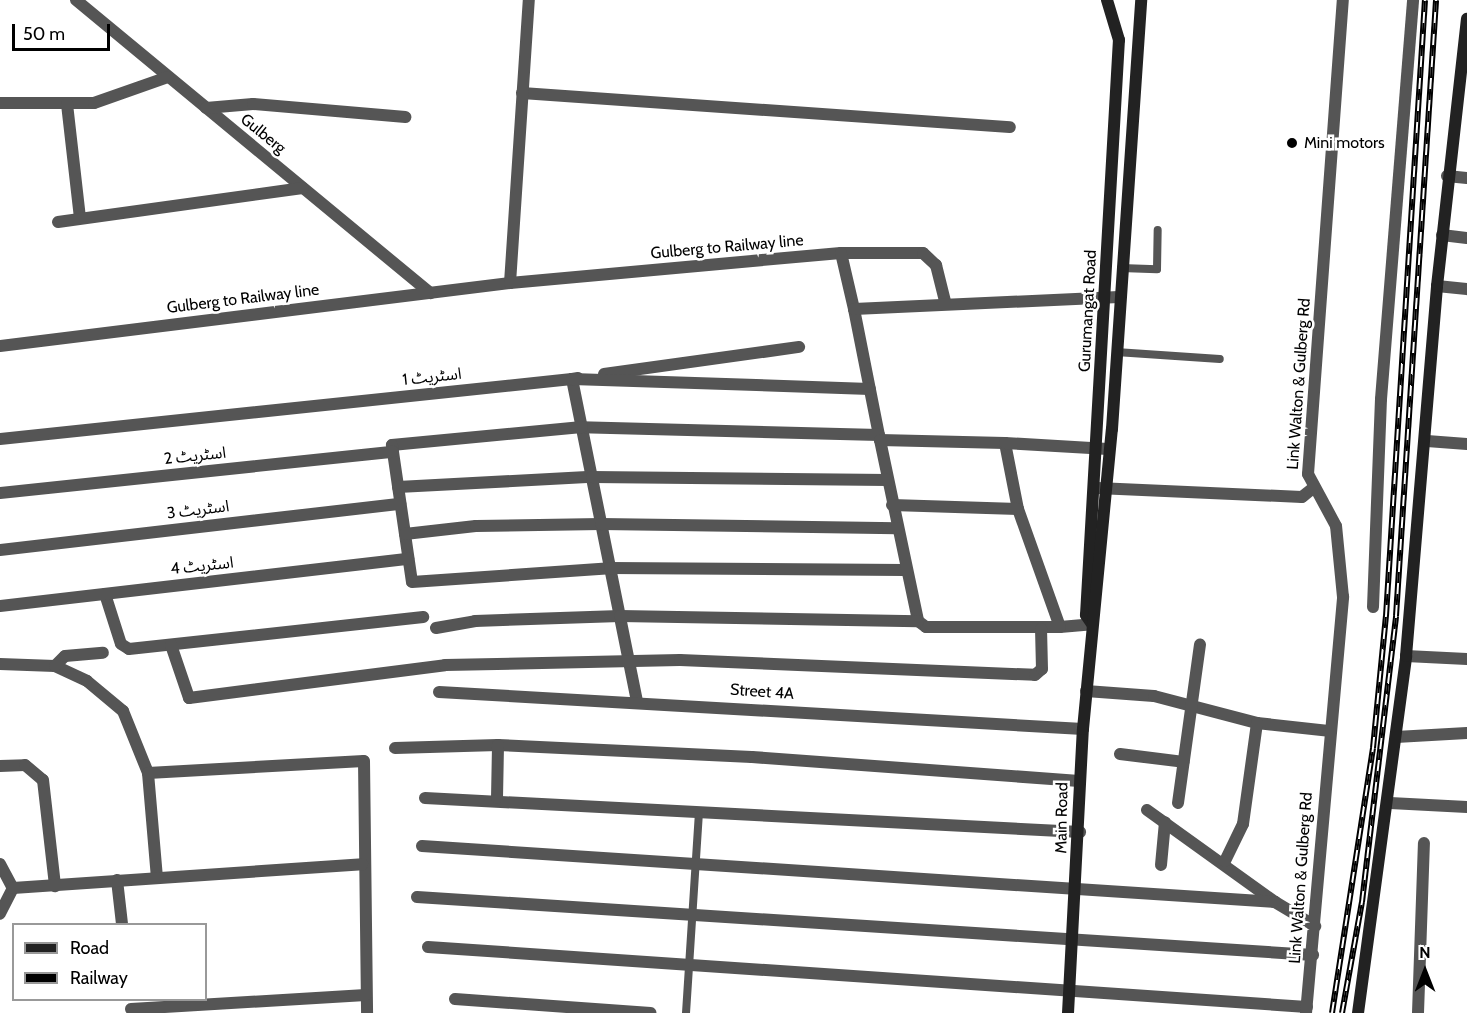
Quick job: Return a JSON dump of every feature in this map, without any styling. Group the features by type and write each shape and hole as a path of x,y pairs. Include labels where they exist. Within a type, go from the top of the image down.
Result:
{"street":[{"name":"Gulberg","path":"76,0 430,293"},
{"path":"510,283 529,0"},
{"name":"Gurumangat Road","path":"1103,448 1104,295 1119,40 1107,0"},
{"path":"905,570 610,568 412,582 393,452 396,442 582,428 879,437 1103,448 1116,352 1141,0"},
{"name":"Link Walton & Gulberg Rd","path":"1307,1010 1329,731 1343,597 1336,526 1312,489 1308,474 1343,0"},
{"path":"1373,607 1381,399 1413,0"},
{"path":"1358,1013 1390,803 1427,441 1447,176 1467,19"},
{"path":"0,103 94,103 168,77"},
{"path":"522,93 1010,127"},
{"path":"67,104 80,218"},
{"path":"206,108 253,104 405,117"},
{"path":"1453,118 1467,119"},
{"path":"1447,176 1467,178"},
{"path":"58,222 303,188"},
{"path":"1442,235 1467,238"},
{"path":"841,253 905,570 918,621"},
{"name":"Gulberg to Railway line","path":"0,346 510,283 841,253 923,253 936,265 945,302"},
{"path":"1437,286 1467,289"},
{"path":"854,309 945,302 1104,295 1119,297"},
{"path":"637,700 572,379 799,347"},
{"name":"اسٹریٹ 1","path":"0,439 572,379 870,389"},
{"path":"1427,441 1467,444"},
{"path":"1005,443 1018,508 1060,627"},
{"name":"Main Road","path":"1068,1013 1080,832 1079,781 1103,448"},
{"name":"اسٹریٹ 2","path":"0,493 393,452"},
{"path":"398,487 592,477 888,480"},
{"path":"1101,488 1302,497 1312,489"},
{"name":"اسٹریٹ 3","path":"0,549 400,504"},
{"path":"892,505 1018,508"},
{"path":"405,534 476,526 602,524 897,528"},
{"name":"اسٹریٹ 4","path":"0,606 408,559"},
{"path":"105,594 124,648 171,645 423,617"},
{"path":"436,628 620,616 918,621 926,627 1041,629 1092,624"},
{"path":"171,645 189,698 445,665 629,662 1035,675 1042,669 1041,629"},
{"path":"1178,803 1200,645"},
{"path":"56,666 65,657 103,653"},
{"path":"1406,657 1467,659"},
{"path":"0,664 56,666 87,681 123,711 148,773 157,877"},
{"path":"1086,691 1154,696 1257,723 1329,731"},
{"name":"Street 4A","path":"439,692 637,700 1083,729"},
{"path":"1225,861 1243,824 1257,723"},
{"path":"1396,737 1467,733"},
{"path":"497,798 498,745"},
{"path":"395,748 498,745 1079,781"},
{"path":"1120,754 1185,762"},
{"path":"148,773 363,761 368,769 362,864 367,1013"},
{"path":"0,766 25,765 43,780 56,886"},
{"path":"425,798 497,798 1080,832"},
{"path":"1390,803 1467,807"},
{"path":"1147,810 1225,861 1275,902 1315,926"},
{"path":"1161,866 1165,822"},
{"path":"1418,1013 1424,843"},
{"path":"422,846 1076,886 1275,902"},
{"path":"0,864 13,888"},
{"path":"13,888 362,864"},
{"path":"117,880 122,923"},
{"path":"0,914 13,888"},
{"path":"417,897 1073,937 1312,955"},
{"path":"428,947 1070,988 1307,1010"},
{"path":"131,1007 366,995"},
{"path":"455,999 651,1013"}],"lane":[{"path":"1121,268 1157,269 1158,230"},
{"path":"1116,352 1220,359"},
{"path":"686,1013 699,809"}],"railway":[{"path":"1332,1013 1373,748 1386,616 1425,0"},
{"path":"1342,1013 1362,902 1396,616 1436,0"}],"place":[{"name":"Mini motors","path":"1292,143"}]}
